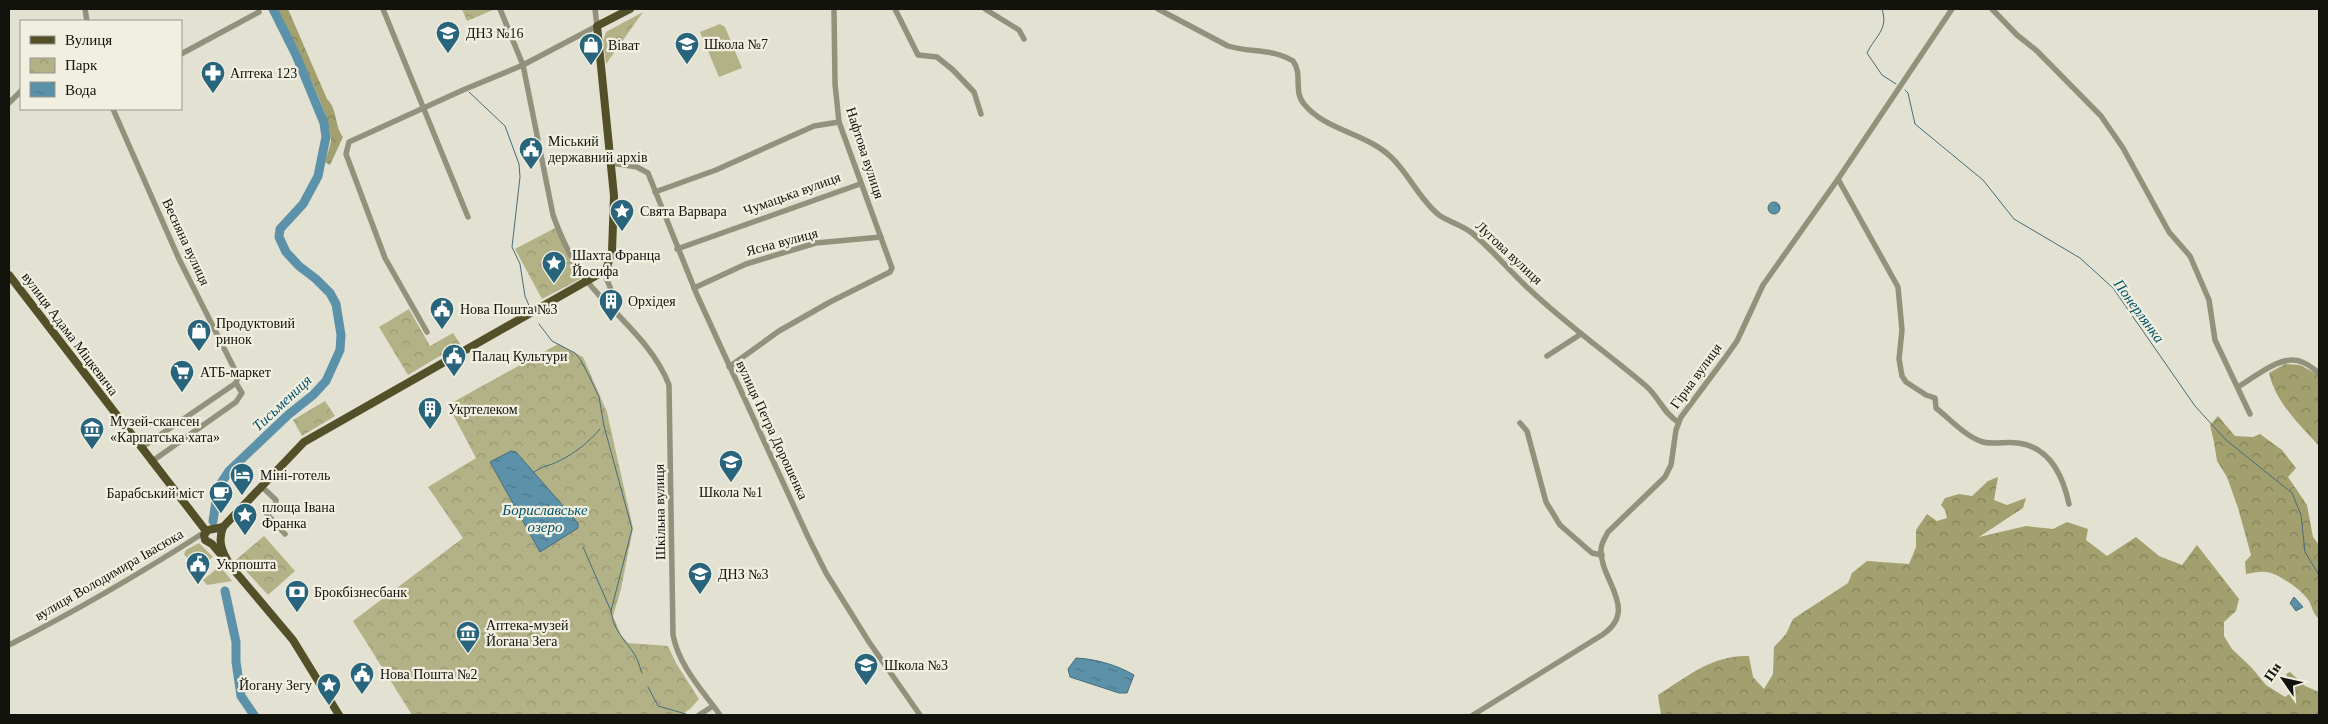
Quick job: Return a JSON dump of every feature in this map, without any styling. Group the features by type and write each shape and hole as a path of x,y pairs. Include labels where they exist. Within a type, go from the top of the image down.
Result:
{"main road":[{"path":"207,534 223,527 298,447 325,429 604,272 609,265 612,251 614,196 597,26 630,9"},
{"name":"вулиця Адама Міцкевича","path":"9,275 207,534"},
{"path":"223,527 220,537 222,551 229,563"},
{"path":"207,534 218,541 220,537"},
{"path":"207,534 293,640 339,715"}],"street":[{"path":"383,9 468,217"},
{"name":"Шкільна вулиця","path":"500,9 523,65 553,215 560,232 588,281 598,295 616,311 652,356 669,385 673,636 676,651 682,662 720,715"},
{"path":"427,332 384,258 346,154 349,142 422,108 523,65 597,26 595,9"},
{"name":"Нафтова вулиця","path":"729,367 738,363 779,331 830,302 890,272 892,268 860,184 840,122 835,84 834,9"},
{"path":"895,9 918,55 942,59 974,92 981,114"},
{"path":"985,9 1019,30 1024,39"},
{"name":"Лугова вулиця","path":"1158,9 1228,46 1237,49 1275,52 1293,61 1298,72 1299,96 1306,107 1336,128 1378,147 1392,158 1428,204 1440,216 1471,232 1528,288 1581,334 1648,387 1667,415 1678,422"},
{"name":"Гірна вулиця","path":"1602,555 1603,542 1608,532 1665,477 1671,465 1678,422 1736,341 1763,285 1838,179 1952,9"},
{"path":"1992,9 2017,35 2037,51 2101,116 2117,140 2169,232 2190,256 2209,300 2215,340 2250,414"},
{"path":"182,53 259,12"},
{"path":"9,103 20,92"},
{"name":"Весняна вулиця","path":"113,110 179,259 238,376 236,383 242,393 236,402 151,462"},
{"path":"656,192 716,170 814,126 840,122"},
{"name":"вулиця Петра Дорошенка","path":"612,163 631,165 648,173 677,249 729,367 826,573 869,642 920,715"},
{"path":"1838,179 1898,287 1902,330 1899,368 1906,382 1935,398 1936,408 1975,438 1991,443 2018,443 2039,450 2056,467 2062,478 2069,504"},
{"name":"Чумацька вулиця","path":"677,249 860,184"},
{"name":"Ясна вулиця","path":"694,288 746,264 816,243 881,237"},
{"name":"Шкільна вулиця","path":"604,272 616,311"},
{"path":"1547,356 1581,334"},
{"path":"2238,387 2282,361 2293,360 2303,362 2319,373"},
{"path":"140,448 236,383"},
{"path":"1473,715 1609,630 1618,614 1618,607 1602,555 1592,553 1560,526 1546,502 1527,431 1520,423"},
{"path":"261,486 276,500 276,506 267,514 285,534"},
{"name":"вулиця Володимира Івасюка","path":"9,645 102,595 194,539 207,534"},
{"path":"699,715 713,706"}],"green space":[{"path":"276,9 288,9 327,99 333,108 338,128 343,137 330,165 325,162 331,140 325,112 309,74"},
{"path":"462,9 495,9 467,21"},
{"path":"643,12 606,64 603,41 606,32"},
{"path":"720,24 725,27 742,68 719,77 700,32"},
{"path":"555,228 582,278 542,299 515,249"},
{"path":"409,309 430,346 453,333 460,344 408,375 379,327"},
{"path":"558,344 583,357 607,412 633,528 621,589 613,616 621,635 628,643 668,646 676,663 699,699 681,715 412,715 353,621 463,538 428,487 476,458 448,405"},
{"path":"2285,364 2300,365 2319,375 2319,446 2289,412 2272,384 2269,373"},
{"path":"325,401 335,416 302,436 293,420"},
{"path":"2218,416 2235,436 2253,437 2260,434 2282,450 2296,468 2288,477 2307,505 2313,537 2319,545 2319,619 2307,599 2284,579 2266,572 2246,574 2245,562 2251,555 2227,477 2217,461 2210,425"},
{"path":"1998,477 1994,500 2007,505 2026,498 2023,508 1979,537 2026,526 2053,529 2067,522 2088,529 2086,540 2107,556 2136,537 2159,556 2182,565 2197,545 2239,599 2236,611 2224,622 2224,636 2232,649 2266,685 2285,697 2292,692 2286,674 2290,672 2305,686 2319,692 2319,715 1661,715 1658,695 1701,668 1724,659 1736,656 1749,656 1753,677 1764,689 1773,674 1774,647 1786,634 1793,619 1848,583 1852,573 1867,561 1909,564 1916,547 1916,530 1927,514 1937,521 1947,518 1945,510 1941,505 1945,498 1959,494 1972,496 1988,481"},
{"path":"264,536 295,571 268,595 236,560"},
{"path":"199,543 213,557 196,570 184,554 186,550"},
{"path":"220,566 232,581 207,585 203,580"}],"water":[{"path":"1776,202 1779,203 1779,213 1772,214 1769,213 1768,206 1769,203"},
{"name":"Бориславське озеро","path":"511,451 516,452 578,523 578,528 540,552 490,462"},
{"path":"2294,597 2303,607 2296,611 2290,603"},
{"path":"1076,658 1106,663 1134,675 1127,693 1119,693 1070,677 1068,669"}],"waterway":[{"name":"Тисьмениця","path":"213,521 218,488 229,471 326,381 340,350 341,335 336,304 330,293 286,252 279,237 280,229 303,204 318,176 326,137 324,123 296,55 273,9"},
{"name":"Понерлянка","path":"1882,9 1884,16 1882,28 1867,53 1882,75 1896,84"},
{"name":"Понерлянка","path":"1905,90 1908,93 1915,124 1983,180 2014,219 2080,258 2113,288 2195,406 2226,440 2292,493 2301,515 2305,552 2319,575"},
{"path":"469,92 505,126 519,164 520,177 512,247 520,264 525,296 530,308"},
{"path":"539,324 552,341 575,353 580,359 599,397 604,426 632,529 611,611"},
{"path":"533,473 570,455 587,443 600,429"},
{"path":"583,547 611,611 614,624 635,655 642,673"},
{"name":"Тисьмениця","path":"225,591 236,642 236,662 241,696 254,715"},
{"path":"648,687 658,706 686,714"}],"place":[{"name":"ДНЗ №16","path":"448,54"},
{"name":"Школа №7","path":"687,65"},
{"name":"Віват","path":"591,66"},
{"name":"Аптека 123","path":"213,94"},
{"name":"Міський державний архів","path":"531,170"},
{"name":"Свята Варвара","path":"622,232"},
{"name":"Шахта Франца Йосифа","path":"554,284"},
{"name":"Орхідея","path":"611,322"},
{"name":"Нова Пошта №3","path":"442,330"},
{"name":"Продуктовий ринок","path":"199,352"},
{"name":"Палац Культури","path":"454,377"},
{"name":"АТБ-маркет","path":"182,393"},
{"name":"Укртелеком","path":"430,430"},
{"name":"Музей-скансен «Карпатська хата»","path":"92,450"},
{"name":"Школа №1","path":"731,483"},
{"name":"Міні-готель","path":"242,496"},
{"name":"Барабський міст","path":"221,514"},
{"name":"площа Івана Франка","path":"245,536"},
{"name":"Укрпошта","path":"198,585"},
{"name":"ДНЗ №3","path":"700,595"},
{"name":"Брокбізнесбанк","path":"297,613"},
{"name":"Аптека-музей Йогана Зега","path":"468,654"},
{"name":"Школа №3","path":"866,686"},
{"name":"Нова Пошта №2","path":"362,695"},
{"name":"Йогану Зегу","path":"329,706"}]}
